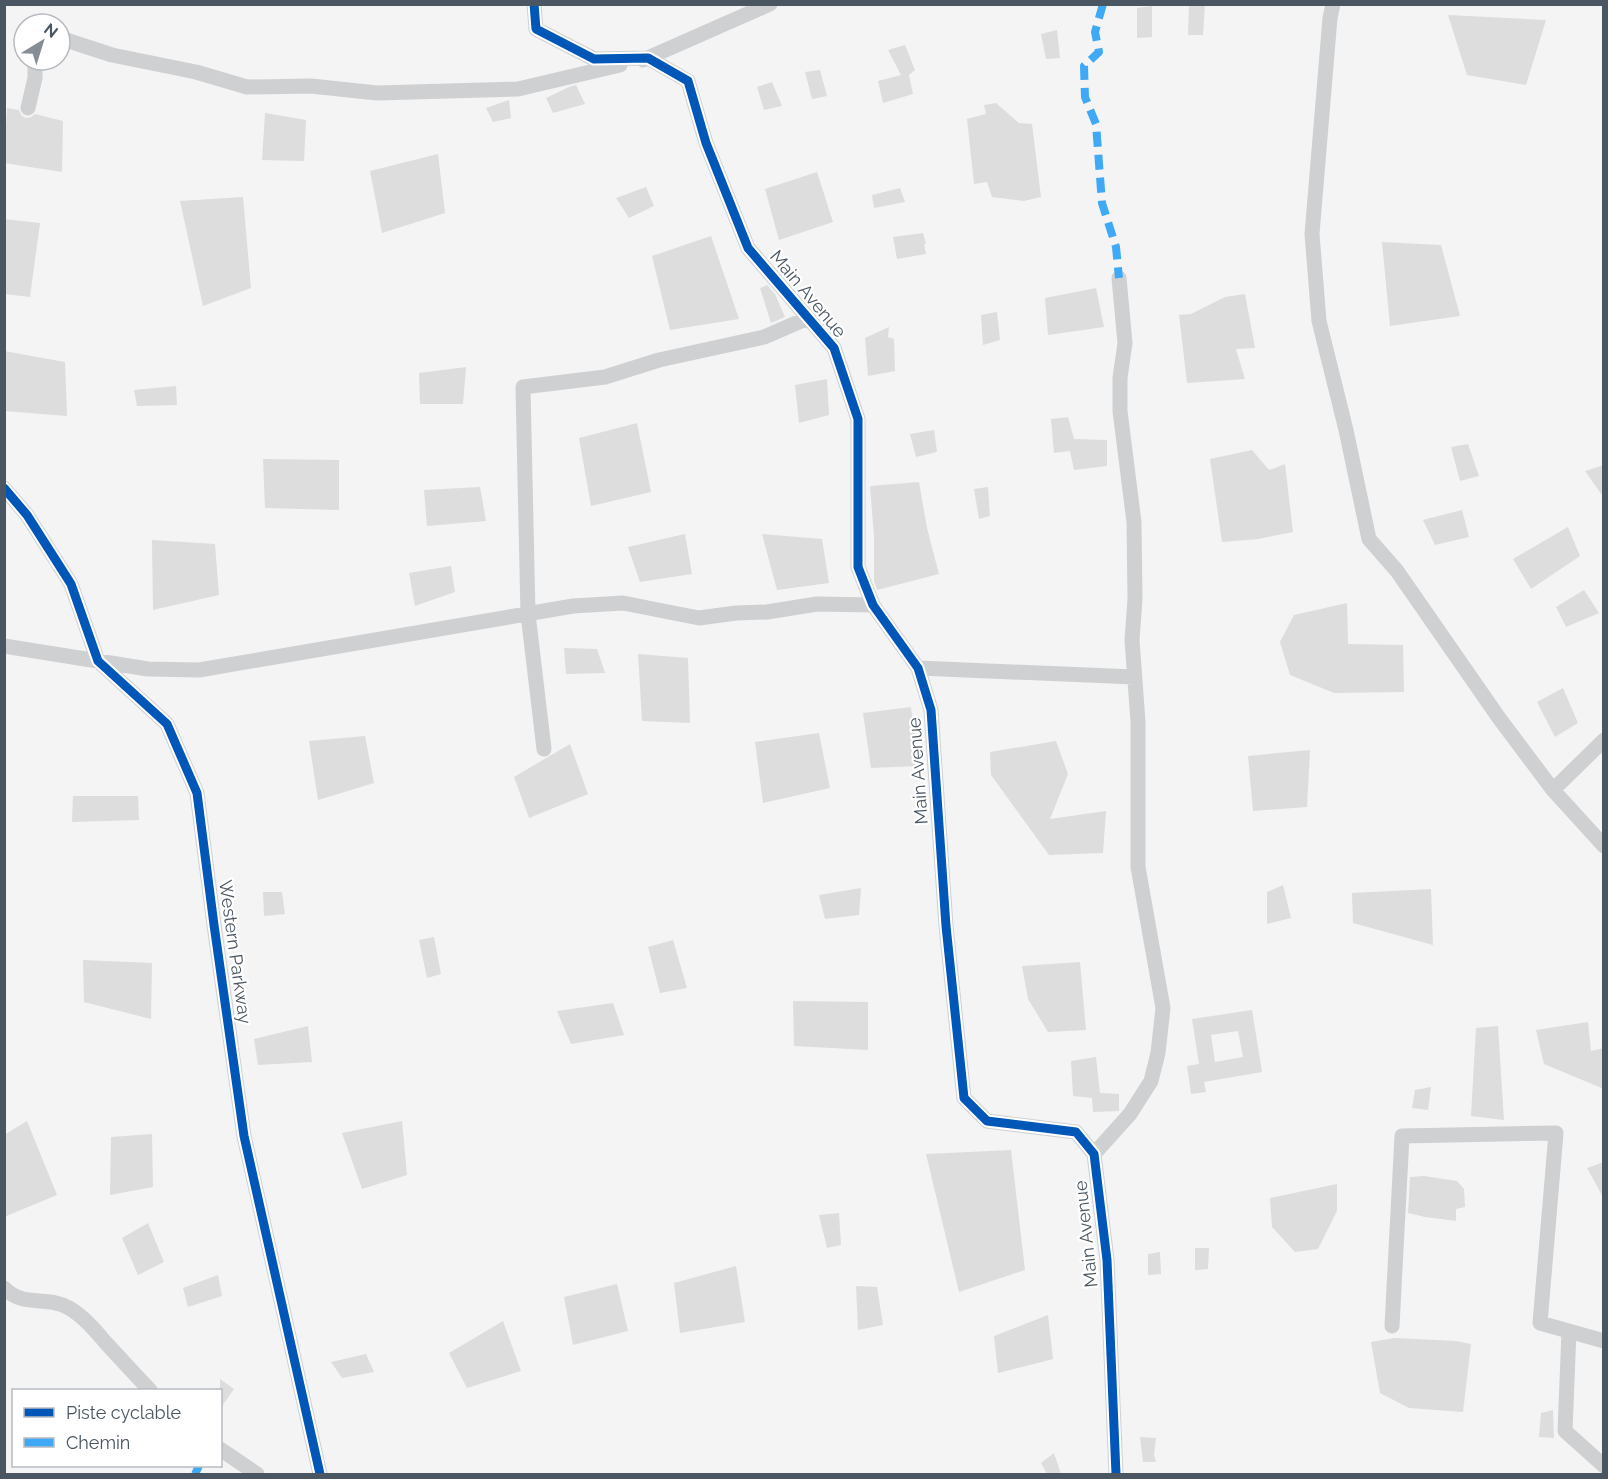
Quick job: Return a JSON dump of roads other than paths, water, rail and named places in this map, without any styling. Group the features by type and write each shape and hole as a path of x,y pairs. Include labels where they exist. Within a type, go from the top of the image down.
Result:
{"street":[{"path":"534,4 536,29 594,59 648,58"},
{"path":"72,42 112,55 196,72 247,87 311,86 377,93 518,89 648,58 770,4"},
{"path":"1334,4 1329,18 1312,234 1318,321 1346,430 1369,539 1397,571 1499,718 1553,790 1604,846"},
{"name":"Main Avenue","path":"648,58 688,81 706,143 748,248 834,348 858,420 858,567 873,605 918,668 931,710 946,926 964,1098 987,1121 1076,1132 1094,1154 1107,1260 1116,1474"},
{"path":"28,108 35,72"},
{"path":"1094,1154 1130,1114 1151,1081 1158,1053 1163,1008 1138,867 1138,722 1132,640 1136,599 1134,522 1120,411 1120,378 1125,343 1119,278"},
{"path":"544,749 528,614 523,387 605,376 659,360 764,337 808,318"},
{"name":"Western Parkway","path":"4,488 27,515 71,584 98,661 167,724 197,793 244,1136 320,1474"},
{"path":"4,646 148,669 199,670 573,606 623,603 699,618 767,612 817,604 873,605"},
{"path":"918,668 1135,677"},
{"path":"1553,790 1604,740"},
{"path":"1392,1326 1402,1136 1556,1133 1540,1323 1604,1341"},
{"path":"4,1288 22,1300 51,1301 68,1307 87,1322 149,1389"},
{"path":"1569,1331 1565,1431 1604,1466"},
{"path":"222,1450 257,1474"}]}
